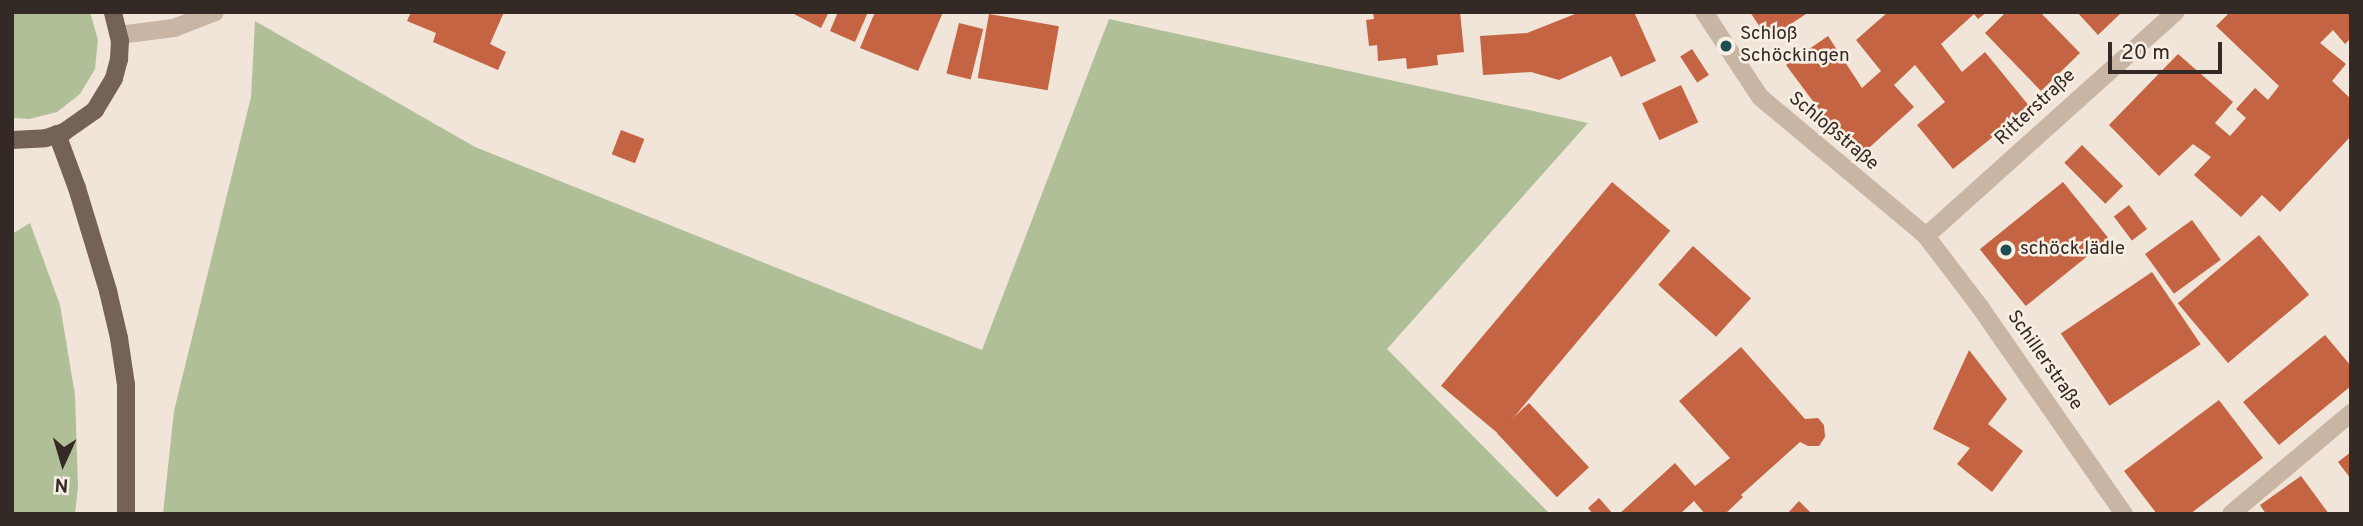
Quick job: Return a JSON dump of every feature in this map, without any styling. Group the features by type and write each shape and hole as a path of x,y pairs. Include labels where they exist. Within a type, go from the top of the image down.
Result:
{"main road":[{"path":"12,140 57,134 81,122 106,95 119,60 119,35 113,12"},
{"path":"57,134 77,188 119,338 126,385 126,514"}],"street":[{"path":"119,35 174,28 215,12"},
{"name":"Schloßstraße","path":"1703,12 1760,97 1926,236"},
{"name":"Ritterstraße","path":"1926,236 2176,12"},
{"name":"Schillerstraße","path":"1926,236 2017,358 2124,514"},
{"path":"2231,514 2351,413"}],"green space":[{"path":"12,12 90,12 98,40 95,69 80,94 57,112 29,119 12,118"},
{"path":"1109,19 1588,123 1387,349 1550,514 163,514 174,411 251,97 255,21 475,147 982,350"},
{"path":"30,223 60,305 75,395 78,487 75,514 12,514 12,234"}],"building":[{"path":"411,12 504,12 490,44 506,52 498,70 433,42 436,33 407,21"},
{"path":"790,12 829,12 821,28"},
{"path":"838,12 868,12 855,42 830,31"},
{"path":"875,12 943,12 918,71 860,48"},
{"path":"1373,12 1460,12 1464,52 1437,55 1438,65 1407,69 1406,58 1378,61 1377,45 1369,46 1366,20 1374,19"},
{"path":"1580,12 1634,12 1656,61 1621,77 1611,56 1559,80 1531,72 1483,75 1480,36 1527,33"},
{"path":"1750,12 1809,12 1768,39"},
{"path":"1888,12 1987,12 1978,19 1974,14 1941,44 1962,72 1985,52 2030,107 1953,169 1917,125 1945,102 1915,65 1894,85 1914,107 1860,156 1827,120 1786,65 1828,36 1862,88 1881,71 1856,40"},
{"path":"2006,12 2040,12 2080,53 2041,91 1985,33"},
{"path":"2077,12 2122,12 2098,35"},
{"path":"2230,12 2351,12 2351,38 2345,44 2333,30 2320,43 2346,64 2332,81 2351,99 2351,136 2280,212 2262,195 2241,217 2194,175 2211,157 2193,144 2159,176 2109,125 2178,54 2233,102 2215,123 2230,136 2246,118 2236,109 2255,88 2268,100 2279,86 2216,26"},
{"path":"989,14 1059,26 1048,90 978,78"},
{"path":"959,23 983,29 971,80 946,73"},
{"path":"1692,49 1709,75 1697,83 1680,57"},
{"path":"1681,85 1698,122 1659,140 1642,103"},
{"path":"621,130 644,139 635,163 612,154"},
{"path":"2082,145 2123,186 2105,204 2064,163"},
{"path":"1612,182 1670,231 1499,435 1441,386"},
{"path":"2063,182 2109,239 2026,306 1980,249"},
{"path":"2129,205 2147,229 2132,240 2114,216"},
{"path":"2192,220 2221,260 2174,294 2145,254"},
{"path":"2259,235 2309,295 2228,363 2178,303"},
{"path":"1693,246 1751,298 1716,337 1658,285"},
{"path":"2152,272 2201,344 2109,406 2061,334"},
{"path":"2325,335 2351,366 2351,386 2279,445 2243,402"},
{"path":"1741,347 1805,419 1818,418 1824,425 1825,437 1819,446 1808,446 1800,442 1741,495 1743,497 1725,514 1705,514 1694,501 1680,514 1619,514 1675,463 1695,486 1730,458 1679,401"},
{"path":"1969,350 2007,399 1988,424 2023,451 1992,492 1957,464 1970,448 1933,429"},
{"path":"2219,400 2263,458 2190,514 2157,514 2124,471"},
{"path":"1529,403 1589,467 1557,497 1497,433"},
{"path":"2351,452 2351,479 2338,462"},
{"path":"2301,476 2329,514 2266,514 2260,505"},
{"path":"1599,498 1613,514 1593,514 1588,508"},
{"path":"1799,501 1812,514 1787,514"}],"place":[{"name":"Schloß Schöckingen","path":"1726,46"},
{"name":"schöck.lädle","path":"2006,250"}]}
